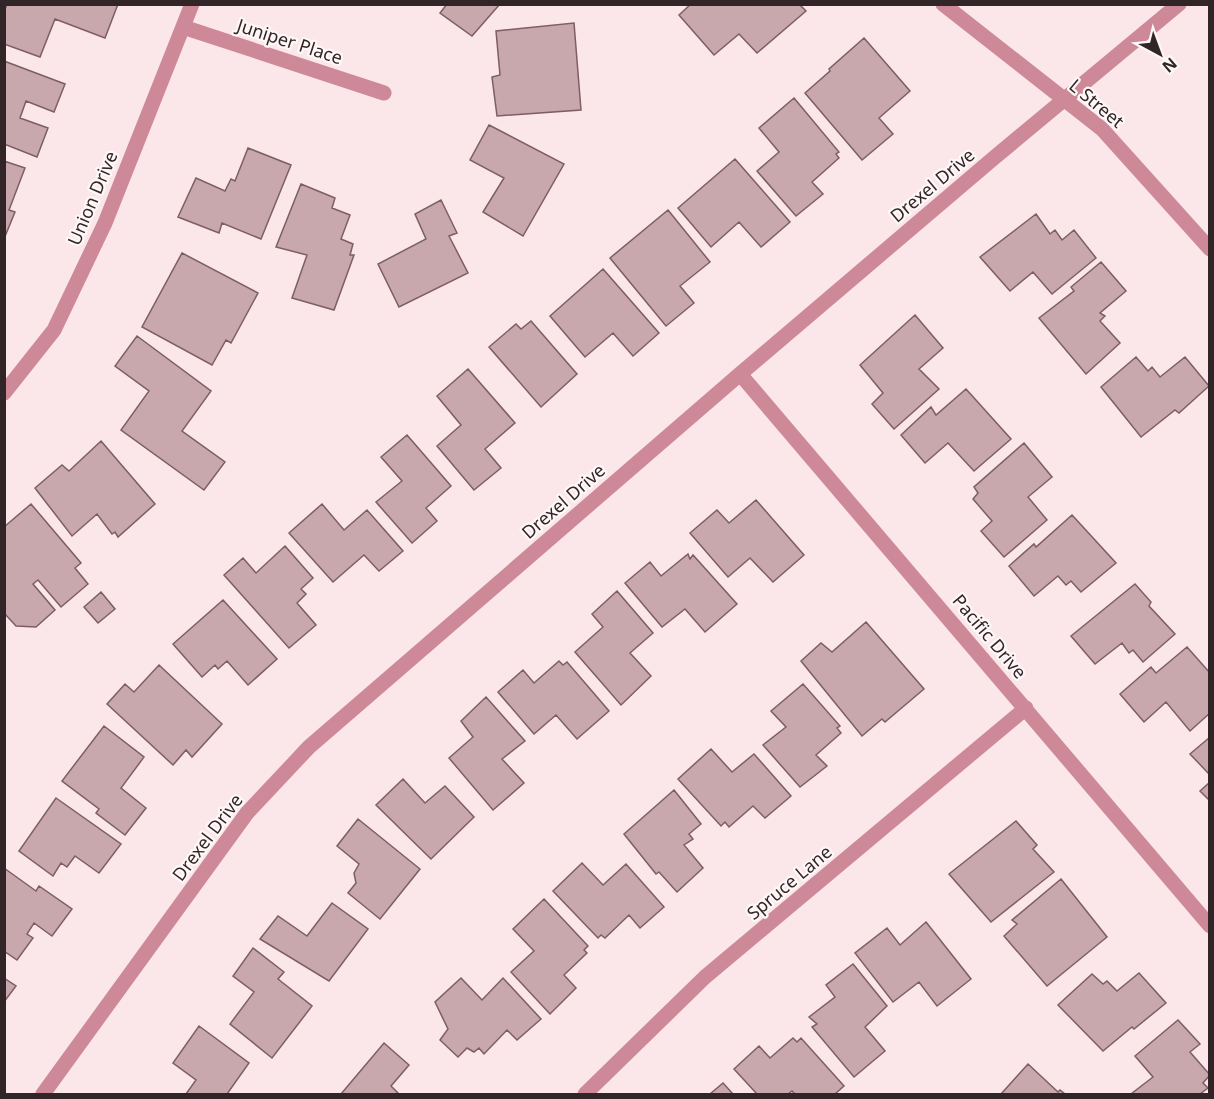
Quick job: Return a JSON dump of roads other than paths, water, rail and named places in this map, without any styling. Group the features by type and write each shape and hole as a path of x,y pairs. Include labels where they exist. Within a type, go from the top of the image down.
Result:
{"street":[{"name":"Union Drive","path":"4,393 54,330 105,223 192,4"},
{"name":"L Street","path":"943,4 1110,137 1209,249"},
{"name":"Drexel Drive","path":"43,1095 247,813 309,747 995,156 1179,4"},
{"name":"Juniper Place","path":"183,27 384,93"},
{"name":"Pacific Drive","path":"740,374 1209,926"},
{"name":"Spruce Lane","path":"585,1095 705,977 1026,708"}]}
